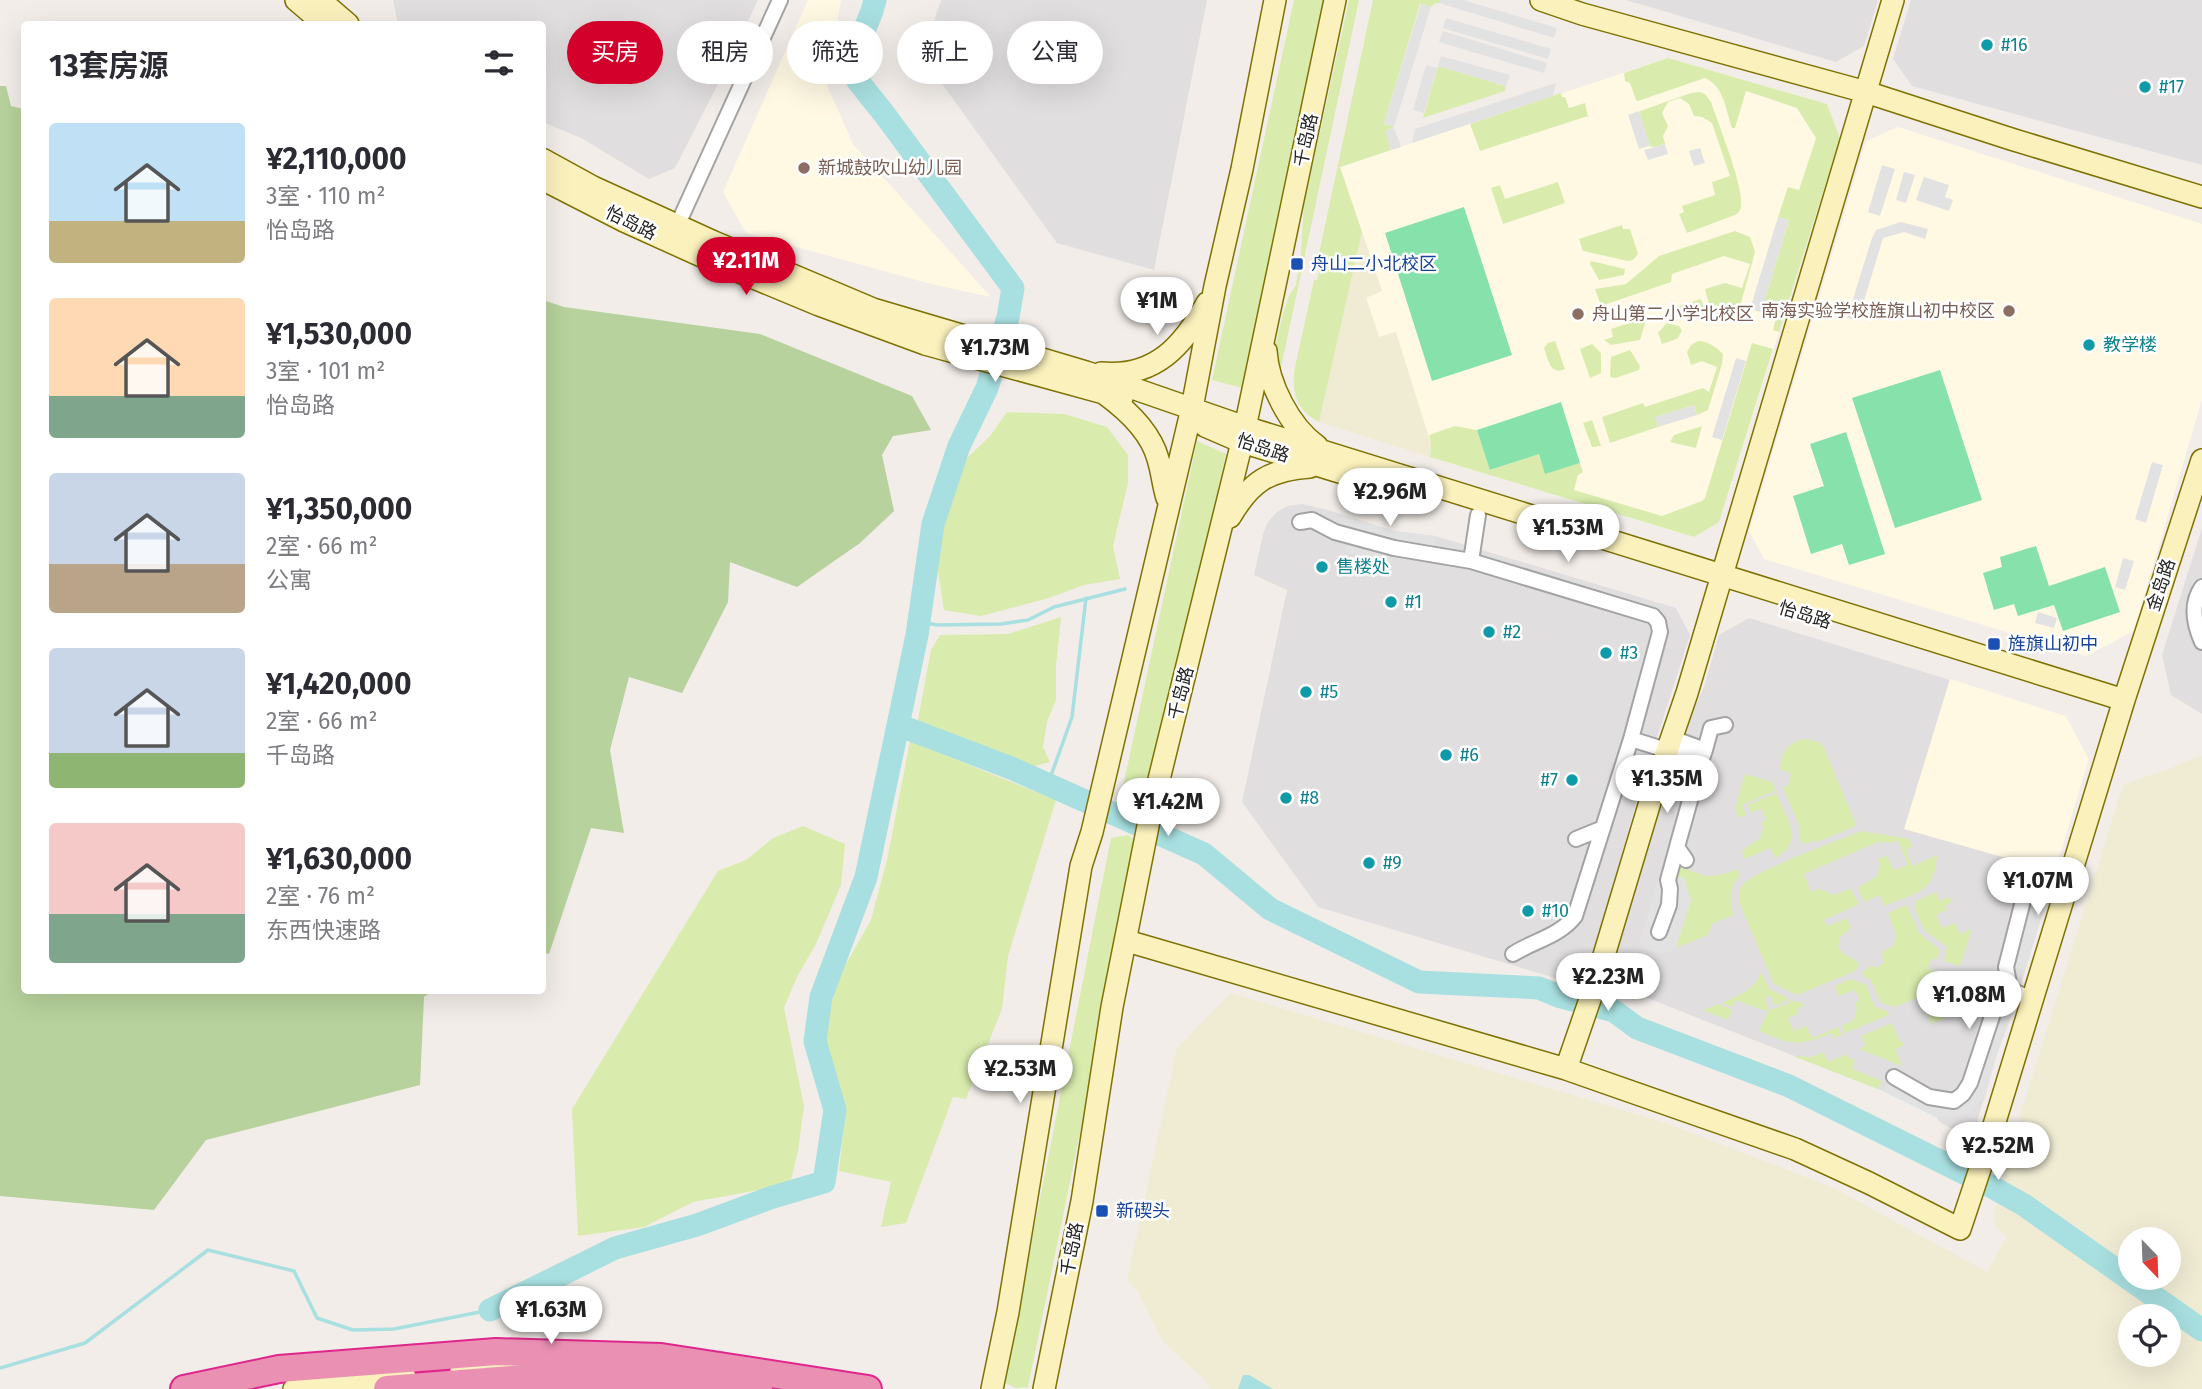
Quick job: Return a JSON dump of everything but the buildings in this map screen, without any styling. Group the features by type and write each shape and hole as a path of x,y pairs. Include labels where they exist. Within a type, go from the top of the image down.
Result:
{"highway":[{"path":"184,1389 279,1369 496,1352 661,1357 868,1389"},
{"path":"387,1389 537,1377 669,1381 759,1389"}],"street":[{"path":"296,0 325,7 344,21"},
{"path":"677,226 780,0"},
{"path":"992,1389 1008,1312 1081,866 1101,796 1190,414 1275,0"},
{"name":"千岛路","path":"1044,1389 1082,1201 1112,1007 1150,816 1244,435 1335,0"},
{"path":"1541,0 1866,92 2202,197"},
{"path":"1127,941 1566,1069 1687,693 1893,0"},
{"path":"546,161 593,187 677,226 873,309 971,347 1031,364 1104,393 1190,414"},
{"name":"怡岛路","path":"546,181 624,221 819,305 925,344 971,347"},
{"path":"1031,364 1108,374 1147,367 1164,359 1178,346 1215,286"},
{"path":"1264,338 1271,378 1287,411 1297,428 1324,459"},
{"path":"1086,372 1190,414"},
{"path":"1104,393 1118,403 1152,443 1169,502"},
{"name":"怡岛路","path":"1190,414 1478,515 1718,582"},
{"path":"1219,538 1241,498 1265,477 1277,471 1324,459 2123,705"},
{"name":"金岛路","path":"1566,1069 1795,1149 1960,1229 2202,460"},
{"path":"1471,561 1478,515"},
{"path":"1300,522 1312,520 1335,532 1394,548 1471,561 1653,616 1658,622 1660,632 1631,739 1575,916 1567,927 1513,954"},
{"path":"2202,587 2195,597 2194,613 2202,642"},
{"path":"1659,932 1670,905 1668,880 1711,728 1725,725"},
{"path":"1631,739 1670,744 1703,756"},
{"path":"1576,839 1603,828"},
{"path":"1677,847 1686,860"},
{"path":"2010,990 2006,967 2026,889 2024,883 2011,875"},
{"path":"2010,990 2033,999"},
{"path":"1894,1077 1929,1097 1954,1101 1970,1083 1998,998 2010,990"},
{"path":"294,1389 515,1365 683,1373 808,1389"}],"shaded area":[{"path":"393,0 758,0 748,21 677,21 677,84 718,84 675,168 649,179 583,139 546,123 546,21 397,21"},
{"name":"新城鼓吹山幼儿园","path":"808,0 841,0 838,21 799,21"},
{"path":"941,0 1207,0 1154,270 1057,243 942,84 993,84 993,21 934,21"},
{"path":"1440,0 1463,0 1557,28 1554,38 1439,3"},
{"path":"1626,0 1878,0 1864,46 1836,62"},
{"path":"1911,0 2202,0 2202,165 1912,86 1893,59"},
{"path":"1421,4 1431,7 1394,127 1384,123"},
{"path":"1446,18 1551,49 1548,59 1443,28"},
{"path":"1443,31 1547,63 1544,73 1439,42"},
{"name":"新城鼓吹山幼儿园","path":"787,47 787,84 827,84 853,144 991,297 931,284 746,233 723,192"},
{"path":"1441,56 1510,75 1506,86 1438,66"},
{"name":"舟山第二小学北校区","path":"1668,58 1827,104 1840,138 1719,522 1694,537 1430,457 1431,444 1395,332 1379,337 1366,297 1382,291 1340,167"},
{"path":"1426,65 1437,68 1424,113 1413,110"},
{"path":"1556,83 1553,96 1412,143 1415,129"},
{"path":"1639,111 1650,146 1639,149 1628,115"},
{"name":"南海实验学校旌旗山初中校区","path":"1898,127 2202,224 2202,399 2134,631 2086,656 1764,559 1749,531 1866,141"},
{"path":"1394,128 1401,147 1391,150 1385,131"},
{"path":"1665,144 1668,154 1648,160 1644,150"},
{"path":"1700,148 1705,163 1694,166 1689,151"},
{"path":"1882,165 1895,169 1880,216 1868,212"},
{"path":"1904,172 1915,175 1906,203 1896,200"},
{"path":"1924,177 1949,185 1945,197 1953,200 1949,211 1916,200"},
{"path":"1778,217 1789,220 1761,312 1750,309"},
{"path":"1901,222 1928,229 1925,239 1904,232 1883,238 1858,321 1847,318 1876,230"},
{"path":"1362,232 1382,291 1366,298 1379,337 1396,332 1431,444 1430,457 1319,422"},
{"path":"1736,358 1746,361 1722,440 1712,437"},
{"path":"1694,405 1697,415 1658,427 1655,417"},
{"path":"2152,462 2163,465 2146,523 2135,519"},
{"path":"1302,504 1394,531 1435,536 1676,608 1690,635 1636,803 1582,986 1318,907 1242,802 1287,590 1254,575 1268,522 1277,512 1288,506"},
{"path":"1342,515 1394,531 1435,536 1435,548 1391,542 1339,526"},
{"path":"2202,528 2202,714 2171,695 2162,655"},
{"path":"1348,541 1393,553 1390,564 1345,552"},
{"path":"2123,558 2134,561 2125,590 2115,587"},
{"path":"2038,612 2057,618 2054,628 2035,623"},
{"path":"1749,618 2066,716 2089,759 1972,1139 1941,1123 1936,1117 1883,1091 1607,984 1679,741 1704,687 1719,635"},
{"path":"1950,679 2066,716 2089,759 2055,872 1904,829"},
{"path":"2202,755 2202,1389 1211,1389 1204,1379 1162,1341 1138,1292 1127,1280 1177,1048 1231,993 1666,1123 1834,1188 1987,1272 2007,1237 1997,1228 1993,1218 2023,1106 2123,785"},
{"path":"1684,877 1691,900 1676,948 1662,955 1638,946 1658,881"},
{"path":"2035,889 2049,893 2025,970 2012,967"},
{"path":"2000,1010 2012,1013 1984,1101 1972,1110 1963,1116 1936,1117 1883,1091 1889,1080 1963,1103 1976,1086"}],"green space":[{"path":"1294,0 1323,0 1242,388 1212,380"},
{"path":"1349,0 1359,0 1279,377 1274,351 1289,296 1296,285 1304,205"},
{"path":"1373,0 1440,0 1431,7 1420,4 1384,123 1394,127 1386,131 1391,150 1340,167 1362,232 1319,422 1298,402 1294,388 1294,372 1314,280 1317,280 1321,264 1317,263"},
{"path":"1668,58 1827,104 1840,138 1779,332 1773,330 1776,318 1761,312 1789,220 1778,217 1788,187 1799,190 1816,138 1797,108 1746,91 1735,128 1732,128 1720,93 1705,78 1636,100 1630,83 1625,81 1624,73"},
{"path":"1438,66 1506,86 1505,91 1423,118"},
{"path":"0,86 6,86 11,106 21,108 21,994 428,994 424,997 420,1085 206,1140 154,1210 0,1196"},
{"path":"1700,92 1711,102 1735,170 1741,208 1735,215 1687,233 1679,214 1684,212 1682,206 1715,195 1712,182 1730,176 1712,123 1694,116 1689,104 1680,98 1668,102 1662,113 1668,126 1663,136 1665,144 1654,147 1650,146 1639,113 1691,93"},
{"path":"1561,93 1569,108 1585,103 1588,116 1480,151 1470,124"},
{"path":"1558,182 1565,203 1503,224 1491,188 1500,185 1505,199"},
{"path":"1464,207 1512,355 1432,381 1385,233"},
{"path":"1622,225 1623,229 1630,229 1638,254 1633,260 1583,251 1579,239"},
{"path":"1735,231 1750,237 1755,252 1739,310 1732,317 1715,319 1712,316 1705,289 1725,283 1742,288 1750,264 1724,256 1672,274 1671,282 1601,306 1595,289 1626,284 1659,256"},
{"path":"1591,261 1625,269 1624,275 1599,280"},
{"path":"1701,299 1708,316 1704,319 1691,318 1676,307"},
{"path":"546,301 564,307 760,334 912,396 931,430 893,436 882,455 894,511 860,543 797,587 730,562 728,602 682,693 629,677 610,750 624,833 591,828 549,954 546,953"},
{"path":"1647,317 1640,340 1611,345 1604,340 1613,337 1611,329"},
{"path":"1667,323 1679,326 1682,331 1677,339 1662,344 1658,333"},
{"path":"1555,341 1565,369 1560,371 1550,365 1544,348"},
{"path":"1698,341 1712,345 1723,354 1708,410 1697,415 1694,405 1656,417 1658,427 1610,443 1602,417 1643,403 1645,407 1703,388 1709,392 1717,367 1702,361 1691,365 1687,352 1691,345"},
{"path":"1752,343 1773,349 1719,522 1694,537 1430,457 1429,435 1455,426 1477,430 1491,470 1539,454 1546,473 1580,463 1583,472 1578,475 1574,490 1662,516 1705,498"},
{"path":"1592,344 1601,353 1601,373 1590,378 1580,349"},
{"path":"1630,350 1640,366 1639,370 1615,378 1610,377 1611,357"},
{"path":"1940,370 1982,500 1895,528 1852,398"},
{"path":"1561,402 1580,463 1545,474 1539,454 1490,470 1477,430"},
{"path":"1007,412 1064,414 1107,427 1128,455 1128,483 1113,546 1120,579 1084,585 1049,598 981,616 944,610 935,552 948,500 967,458 990,436"},
{"path":"1592,420 1601,446 1592,447 1583,423"},
{"path":"1702,426 1696,448 1670,442 1674,435"},
{"path":"1846,432 1885,554 1849,565 1842,544 1811,554 1793,496 1824,486 1810,444"},
{"path":"1197,441 1226,454 1147,804 1121,796"},
{"path":"2036,546 2049,586 2105,567 2120,612 2063,631 2054,605 2018,616 2014,604 1994,610 1983,573 2002,567 2000,557"},
{"path":"1061,617 1056,700 1047,722 1043,747 1050,762 1035,766 1021,763 917,725 931,650 940,635 1008,634"},
{"path":"1806,739 1819,742 1824,748 1856,824 1817,842 1816,840 1806,844 1800,841 1800,828 1783,787 1788,786 1791,773 1780,769 1787,748"},
{"path":"910,741 1056,800 1008,956 1002,1009 966,1099 953,1097 906,1223 881,1227 891,1182 839,1171 845,1113 822,1043 838,978 871,920 887,860"},
{"path":"1745,774 1772,782 1776,790 1742,805 1746,815 1739,818 1735,808"},
{"path":"1776,793 1791,828 1790,845 1775,858 1770,848 1745,859 1742,851 1760,839 1763,828 1761,822 1766,820 1762,809 1751,813 1748,805"},
{"path":"803,826 845,844 841,885 816,944 797,977 784,1008 804,1106 791,1180 769,1188 693,1202 644,1227 578,1236 572,1109 718,871 746,860 773,838"},
{"path":"1862,831 1909,839 1912,847 1906,852 1913,866 1937,855 1928,885 1884,906 1880,895 1864,902 1858,888 1877,876 1880,865 1878,859 1887,856 1894,870 1908,865 1898,841 1885,841 1883,844 1880,841 1804,874 1811,892 1820,889 1834,895 1849,889 1852,891 1859,904 1824,920 1827,926 1847,918 1851,928 1840,937 1838,947 1844,954 1856,960 1859,966 1855,971 1797,995 1774,984 1741,907 1739,896 1742,886 1778,865"},
{"path":"1128,835 1139,844 1028,1387 1015,1388 1004,1382 1111,838"},
{"path":"1681,866 1709,876 1737,869 1740,875 1731,894 1734,915 1713,923 1708,935 1676,948 1691,900 1675,879"},
{"path":"1936,892 1940,901 1949,897 1952,902 1945,906 1947,910 1936,915 1942,928 1955,923 1960,934 1972,929 1960,966 1944,961 1947,947 1924,930 1914,907 1916,901"},
{"path":"1907,905 1919,933 1940,950 1937,959 1931,959 1928,969 1934,970 1927,993 1895,1007 1880,1002 1871,980 1862,973 1870,966 1878,967 1883,963 1882,952 1893,946 1896,939 1888,913"},
{"path":"1762,972 1769,989 1788,998 1786,1001 1774,1006 1770,996 1765,998 1769,1010 1736,1000 1733,1007 1722,1003 1750,988"},
{"path":"1940,972 1957,977 1944,1019 1931,1024 1929,1008 1935,1005 1933,997"},
{"path":"1851,979 1866,985 1875,1007 1887,1011 1889,1015 1845,1033 1841,1026 1854,1020 1857,1009 1855,1003 1860,1000 1855,990 1839,996 1834,986"},
{"path":"1790,1000 1801,1001 1803,1006 1797,1009 1799,1013 1788,1018 1794,1031 1807,1026 1812,1038 1838,1027 1842,1035 1834,1038 1832,1033 1802,1042 1779,1039 1759,1031 1769,1010 1789,1003"},
{"path":"1719,1004 1732,1010 1728,1020 1703,1010"},
{"path":"1892,1023 1900,1042 1905,1045 1895,1049 1902,1066 1859,1049 1866,1046 1861,1036"},
{"path":"1824,1052 1828,1062 1847,1054 1855,1060 1852,1069 1882,1081 1878,1089 1793,1056 1811,1057"}],"water":[{"path":"1243,1375 1249,1375 1273,1389 1238,1389"}],"waterway":[{"path":"490,1310 615,1248 697,1225 773,1197 824,1182 835,1110 815,1041 821,997 866,877 917,635 933,524 959,446 987,388 1008,317 1013,288 858,81 858,46 875,0"},
{"path":"919,622 938,625 1001,624 1028,620 1054,607 1125,589"},
{"path":"1048,784 1072,717 1086,598"},
{"path":"898,725 1011,768 1204,854 1270,909 1419,982 1539,988 1561,997 1614,1011 1637,1028 1789,1086 2024,1205 2202,1330"},
{"path":"0,1368 85,1343 208,1250 294,1271 317,1318 353,1330 394,1329 490,1310"}],"place":[{"name":"#16","path":"1987,45"},
{"name":"#17","path":"2145,87"},
{"name":"新城鼓吹山幼儿园","path":"804,168"},
{"name":"舟山二小北校区","path":"1297,264"},
{"name":"南海实验学校旌旗山初中校区","path":"2009,311"},
{"name":"舟山第二小学北校区","path":"1578,314"},
{"name":"教学楼","path":"2089,345"},
{"name":"售楼处","path":"1322,567"},
{"name":"#1","path":"1391,602"},
{"name":"#2","path":"1489,632"},
{"name":"旌旗山初中","path":"1994,644"},
{"name":"#3","path":"1606,653"},
{"name":"#5","path":"1306,692"},
{"name":"#6","path":"1446,755"},
{"name":"#7","path":"1572,780"},
{"name":"#8","path":"1286,798"},
{"name":"#9","path":"1369,863"},
{"name":"#10","path":"1528,911"},
{"name":"新碶头","path":"1102,1211"}]}
